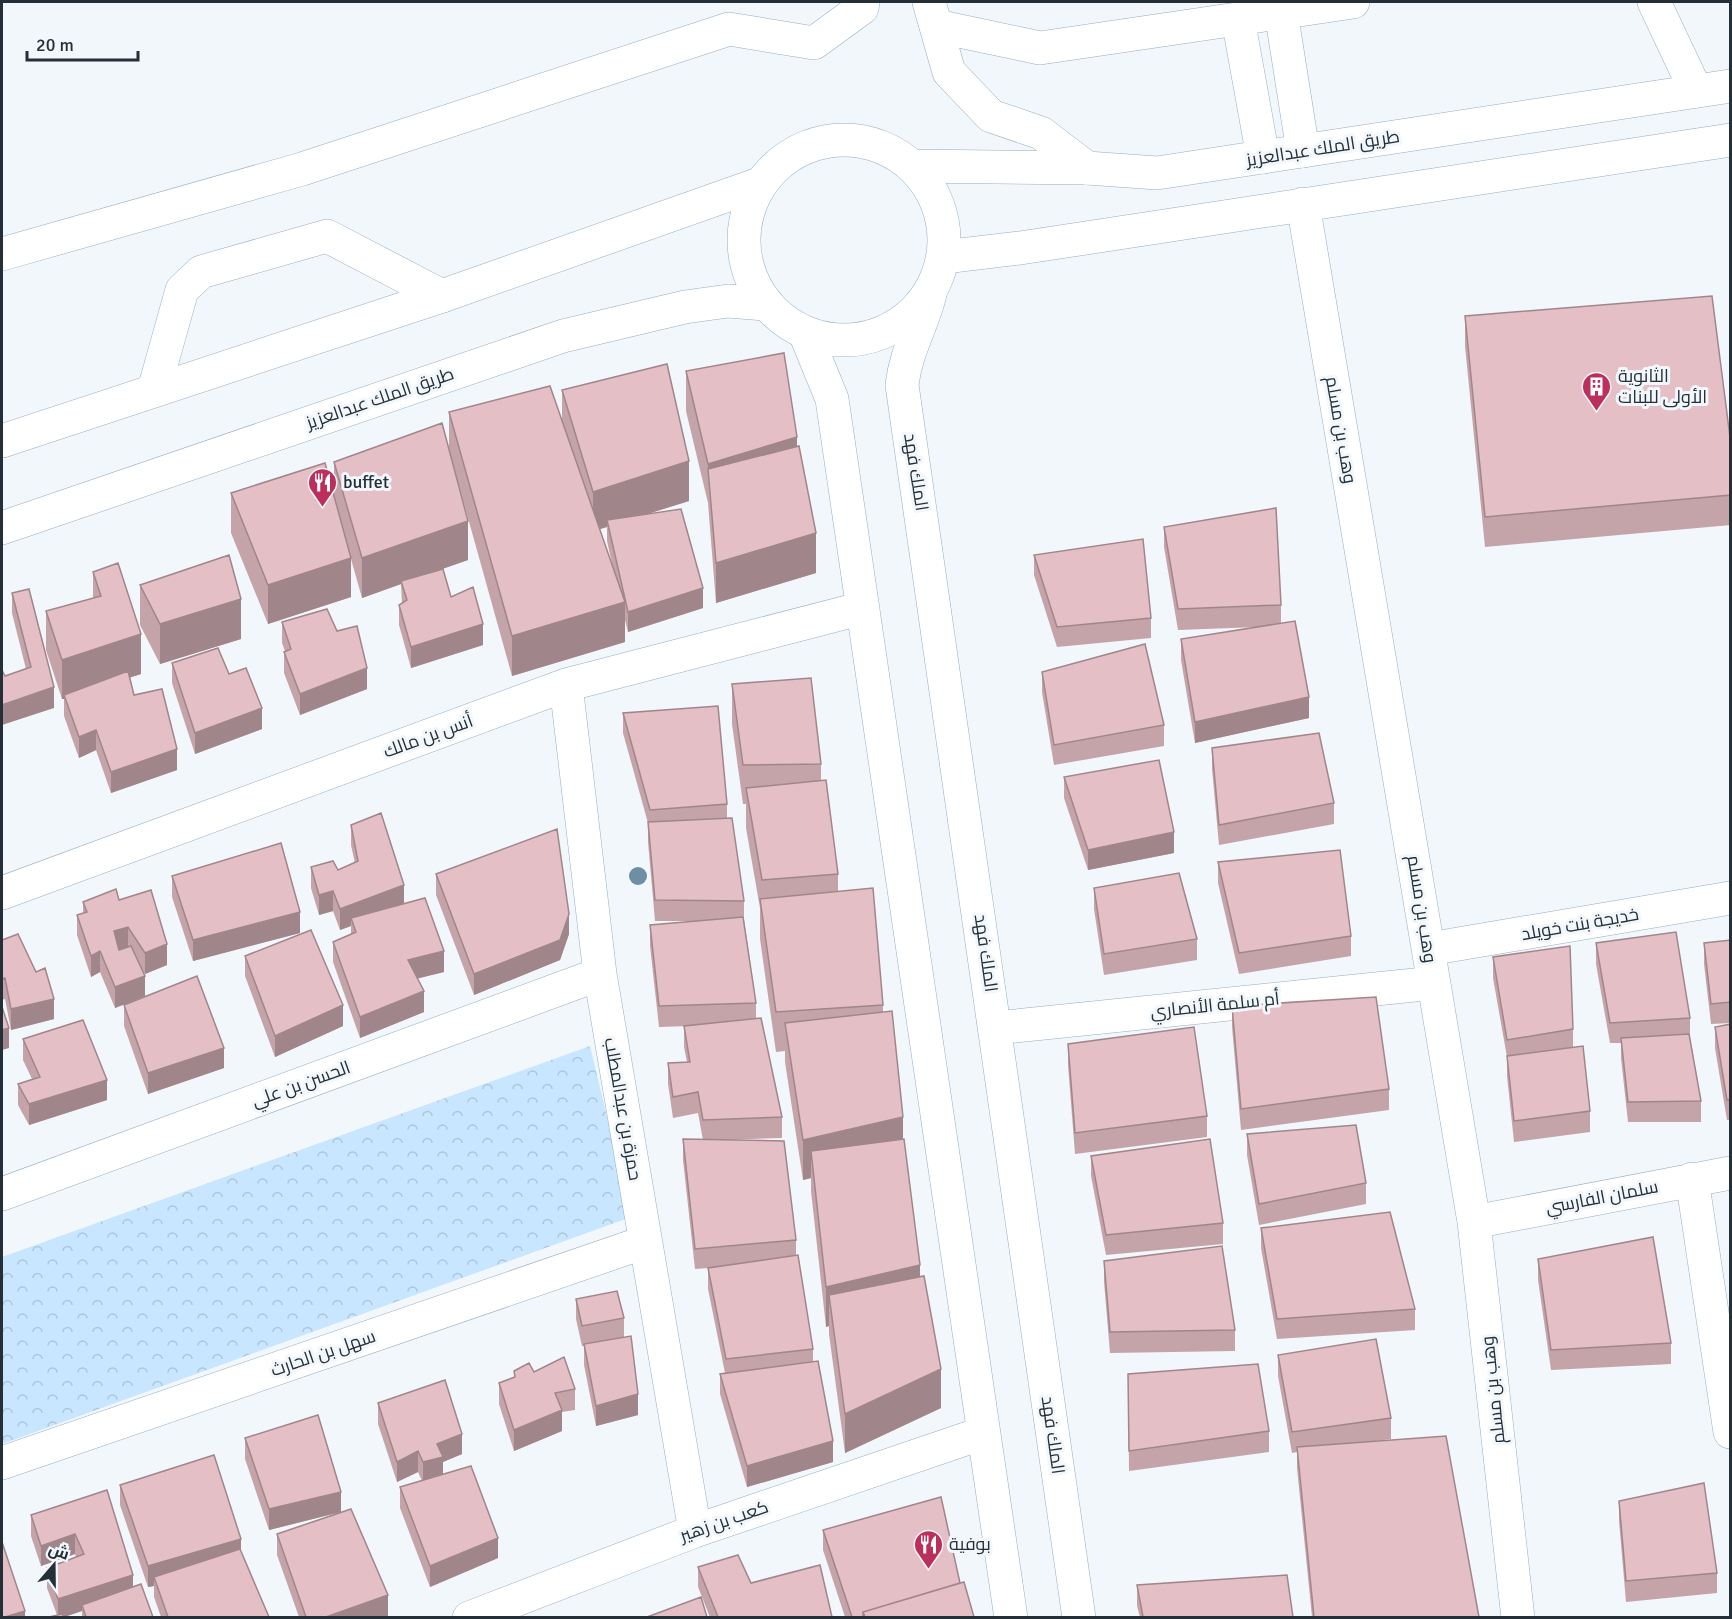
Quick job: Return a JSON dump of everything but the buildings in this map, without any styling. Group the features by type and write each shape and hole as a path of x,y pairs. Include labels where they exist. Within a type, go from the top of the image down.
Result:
{"street":[{"path":"2,254 302,169 729,29 813,42 862,8 863,2"},
{"path":"932,14 1040,48 1353,2"},
{"path":"1654,2 1696,91"},
{"path":"1281,12 1303,151"},
{"path":"932,14 949,72 991,116 1041,133 1087,168"},
{"path":"1239,19 1263,157"},
{"name":"طريق الملك عبدالعزيز","path":"912,166 1087,168 1157,173 1731,86"},
{"path":"849,139 883,147 912,166 933,192 944,224 944,257 930,294 911,315 887,331 860,339 832,340 805,333 784,321 766,304 749,277 743,245 746,213 759,184 783,159 814,144 849,139"},
{"path":"944,257 1020,248 1731,140"},
{"path":"2,441 442,296 759,184"},
{"name":"وهب بن مسلم","path":"1304,204 1474,1222 1518,1617"},
{"path":"154,390 182,290 201,272 327,236 442,296"},
{"name":"الملك فهد","path":"930,294 923,319 912,338 902,385 1079,1617"},
{"name":"طريق الملك عبدالعزيز","path":"2,528 563,336 685,307 728,301 766,304"},
{"path":"805,333 832,399 1011,1617"},
{"name":"أنس بن مالك","path":"2,893 567,685 862,608"},
{"name":"حمزة بن عبدالمطلب","path":"567,685 600,974 695,1531"},
{"name":"خديجة بنت خويلد","path":"1429,949 1731,898"},
{"name":"الحسن بن علي","path":"2,1194 600,974"},
{"name":"أم سلمة الأنصاري","path":"996,1028 1434,983"},
{"name":"سلمان الفارسي","path":"1474,1222 1731,1173"},
{"path":"1692,1179 1731,1432"},
{"name":"سهل بن الحارث","path":"2,1463 645,1242"},
{"name":"كعب بن زهير","path":"469,1617 695,1531 983,1433"}],"green space":[{"path":"590,1046 631,1217 2,1444 2,1257"}],"place":[{"name":"الثانوية الأولى للبنات","path":"1597,412"},
{"name":"buffet","path":"322,508"},
{"name":"بوفية","path":"928,1570"}]}
